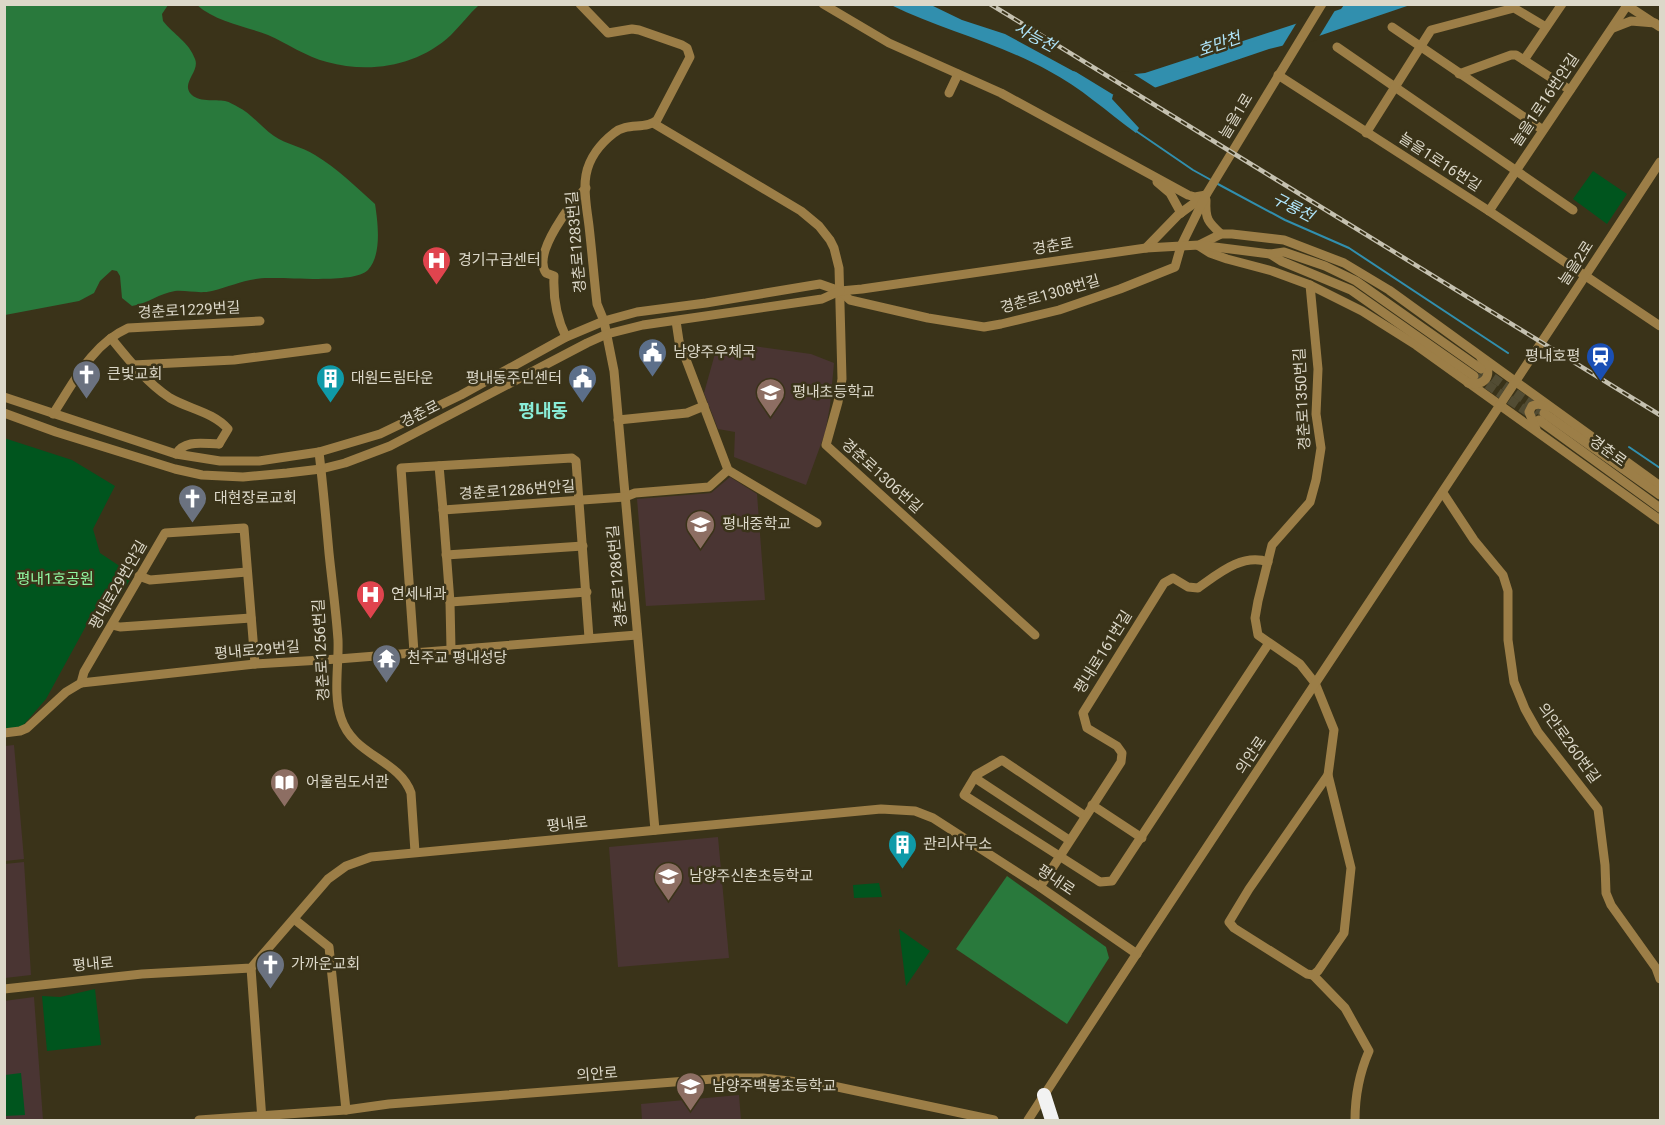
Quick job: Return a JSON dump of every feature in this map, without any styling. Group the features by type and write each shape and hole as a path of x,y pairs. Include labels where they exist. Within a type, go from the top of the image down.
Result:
{"highway":[{"path":"1044,1095 1052,1120"}],"street":[{"path":"580,4 608,33 639,30 682,45 689,52 690,61 657,120 653,123 801,211 819,226 834,248 840,268 840,291"},
{"path":"823,4 889,44 1000,93 1188,195 1195,197 1208,191"},
{"name":"늘을1로","path":"1181,246 1208,191 1322,4"},
{"path":"1524,60 1562,4"},
{"path":"1626,5 1658,25"},
{"name":"늘을1로16번안길","path":"1489,211 1626,5"},
{"path":"1366,133 1431,30 1514,8 1546,27"},
{"path":"1611,29 1631,21 1658,25"},
{"path":"1392,27 1543,130"},
{"path":"1337,47 1517,169 1573,210"},
{"path":"1459,74 1510,55 1516,55 1570,90"},
{"path":"949,93 958,74"},
{"name":"늘을1로16번길","path":"1278,75 1489,211 1660,326"},
{"name":"경춘로1283번길","path":"604,321 597,304 586,175 591,159 615,132 629,126 653,123"},
{"name":"늘을2로","path":"1500,406 1660,162"},
{"path":"1138,168 1170,193 1181,213"},
{"path":"566,337 553,300 554,276 546,273 543,262 555,229 576,198 586,188"},
{"path":"1146,248 1181,213 1208,191"},
{"path":"1208,191 1205,214 1209,222 1221,234"},
{"path":"1660,486 1518,381 1389,290 1344,263 1284,240 1221,234 1199,246 1210,253 1272,271 1330,294 1416,345 1660,520"},
{"name":"경춘로1308번길","path":"840,291 850,300 928,318 984,327 1059,310 1175,267 1181,246"},
{"name":"경춘로","path":"4,413 56,432 175,469 202,475 243,477 321,469 390,447 607,334 643,325 822,299 840,291 862,290 1146,248 1181,246 1270,254 1284,252 1325,266 1356,281 1478,372"},
{"name":"경춘로","path":"4,397 176,454 231,462 259,461 319,452 380,434 460,395 566,337 604,321 637,312 820,284 840,291"},
{"name":"경춘로1350번길","path":"1310,285 1318,369 1316,414 1321,448 1316,480 1310,502 1272,545 1255,618 1258,635 1300,664 1316,683"},
{"name":"경춘로1306번길","path":"840,291 842,378 826,445 1035,635"},
{"path":"1311,307 1330,294"},
{"name":"경춘로1229번길","path":"53,414 93,354 111,338 128,328 260,321"},
{"name":"경춘로1286번길","path":"604,321 614,371 655,830"},
{"path":"676,321 679,341 728,470 817,523"},
{"path":"111,338 133,365 170,398 221,421 228,429 219,444"},
{"path":"133,365 234,360 327,348"},
{"path":"1465,382 1476,385 1488,376 1485,363 1475,351"},
{"path":"1539,434 1530,418 1529,412 1532,406 1538,404 1556,410"},
{"path":"618,420 687,413 705,406"},
{"name":"의안로","path":"1028,1120 1500,406"},
{"name":"경춘로","path":"1660,495 1541,416 1660,508"},
{"path":"176,454 180,447 189,443 219,444"},
{"path":"219,444 231,462"},
{"name":"경춘로1256번길","path":"319,452 338,640 340,715 346,732 356,744 402,777 408,784 411,793 415,852"},
{"path":"414,652 401,468 572,458 576,461 589,638"},
{"path":"439,466 443,510"},
{"name":"경춘로1286번안길","path":"451,649 443,510 579,501 625,497 635,493 709,487 728,470"},
{"name":"의안로260번길","path":"1443,493 1474,540 1503,575 1508,591 1508,640 1514,682 1538,732 1598,809 1606,893 1611,905 1656,968 1660,979"},
{"name":"평내로29번안길","path":"81,682 84,672 165,533 244,528 255,664"},
{"path":"446,555 583,546"},
{"name":"평내로161번길","path":"1040,887 1121,762 1122,753 1117,746 1087,728 1083,713 1164,584 1173,578 1188,587 1198,588 1228,566 1258,559 1268,562"},
{"path":"139,576 150,580 247,572"},
{"path":"450,602 587,592"},
{"path":"112,625 120,627 251,618"},
{"name":"평내로29번길","path":"81,682 255,664 637,635"},
{"path":"1085,816 1002,760 975,778 964,795 1100,882 1112,881 1269,643"},
{"path":"4,733 27,728 66,692 81,682"},
{"path":"1316,683 1334,730 1328,775 1351,870 1344,933 1318,971 1313,975 1307,975 1234,928 1229,922 1237,906 1328,775"},
{"path":"975,778 1069,840"},
{"path":"1092,805 1142,838"},
{"name":"평내로","path":"4,989 153,973 250,968 328,879 346,866 371,857 881,809 915,811 948,826 1137,954"},
{"path":"294,919 329,947 346,1110"},
{"path":"250,968 261,1118"},
{"path":"1313,975 1345,1008 1369,1051 1358,1079 1355,1120"},
{"name":"의안로","path":"199,1120 261,1118 389,1104 723,1078 763,1078 833,1086 994,1120"}],"shaded area":[{"name":"평내초등학교","path":"753,346 811,354 834,363 825,433 806,485 734,457 735,432 718,429 704,393 716,350"},
{"name":"평내중학교","path":"730,477 757,494 765,600 646,606 637,499 711,493"},
{"path":"14,745 24,859 5,861 5,746"},
{"name":"남양주신촌초등학교","path":"718,837 729,958 618,967 609,847"},
{"path":"24,862 31,975 5,978 5,864"},
{"path":"34,997 43,1120 5,1120 4,1001"},
{"name":"남양주백봉초등학교","path":"739,1095 741,1120 642,1120 641,1104"}],"green space":[{"path":"5,4 168,5 162,14 163,21 185,43 195,59 195,68 188,85 193,96 227,101 243,110 274,136 310,152 331,166 375,204 378,229 377,248 368,270 350,277 261,278 207,292 175,291 132,306 122,298 120,276 117,271 112,270 100,281 94,293 79,301 5,315"},
{"path":"197,5 479,5 451,35 424,54 393,65 360,67 343,66 319,60 268,35 213,16"},
{"path":"1593,171 1627,194 1607,224 1573,199"},
{"name":"평내1호공원","path":"4,438 72,460 115,486 93,529 100,553 133,575 114,605 98,604 46,699 20,729 4,730"},
{"path":"1007,876 1106,947 1109,958 1067,1024 956,949"},
{"path":"879,883 882,897 854,898 853,885"},
{"path":"899,929 930,951 906,986"},
{"path":"95,989 101,1045 47,1051 42,996 60,997"},
{"path":"21,1073 25,1115 5,1116 5,1075"}],"water":[{"path":"891,5 931,5 962,20 1005,34 1073,71 1105,77 1145,73 1341,9 1344,5 1410,5 1154,88 1113,95 1112,99 1139,128 1136,133 1083,92 1030,61"}],"pier":[{"path":"1337,7 1317,40 1280,50 1299,19"},
{"path":"1040,50 1074,68 1105,74 1129,71 1159,90 1117,97"}],"waterway":[{"name":"구룡천","path":"1136,131 1211,180"},
{"name":"구룡천","path":"1216,183 1285,220 1349,248 1508,353"},
{"name":"구룡천","path":"1629,447 1660,468"}],"tunnel":[{"path":"1482,370 1544,413"},
{"path":"1476,377 1535,417"}],"railway":[{"path":"990,4 1660,415"}],"place":[{"name":"경기구급센터","path":"437,286"},
{"name":"남양주우체국","path":"652,378"},
{"name":"평내호평","path":"1601,382"},
{"name":"큰빛교회","path":"86,400"},
{"name":"대원드림타운","path":"330,404"},
{"name":"평내동주민센터","path":"583,404"},
{"name":"평내초등학교","path":"771,418"},
{"name":"대현장로교회","path":"193,524"},
{"name":"평내중학교","path":"701,550"},
{"name":"연세내과","path":"370,620"},
{"name":"천주교 평내성당","path":"386,684"},
{"name":"어울림도서관","path":"285,808"},
{"name":"관리사무소","path":"902,870"},
{"name":"남양주신촌초등학교","path":"668,902"},
{"name":"가까운교회","path":"270,990"},
{"name":"남양주백봉초등학교","path":"691,1112"}],"district":[{"name":"평내동","path":"543,410"}],"water label":[{"name":"사능천","path":"1035,37"},
{"name":"호만천","path":"1219,44"}]}
